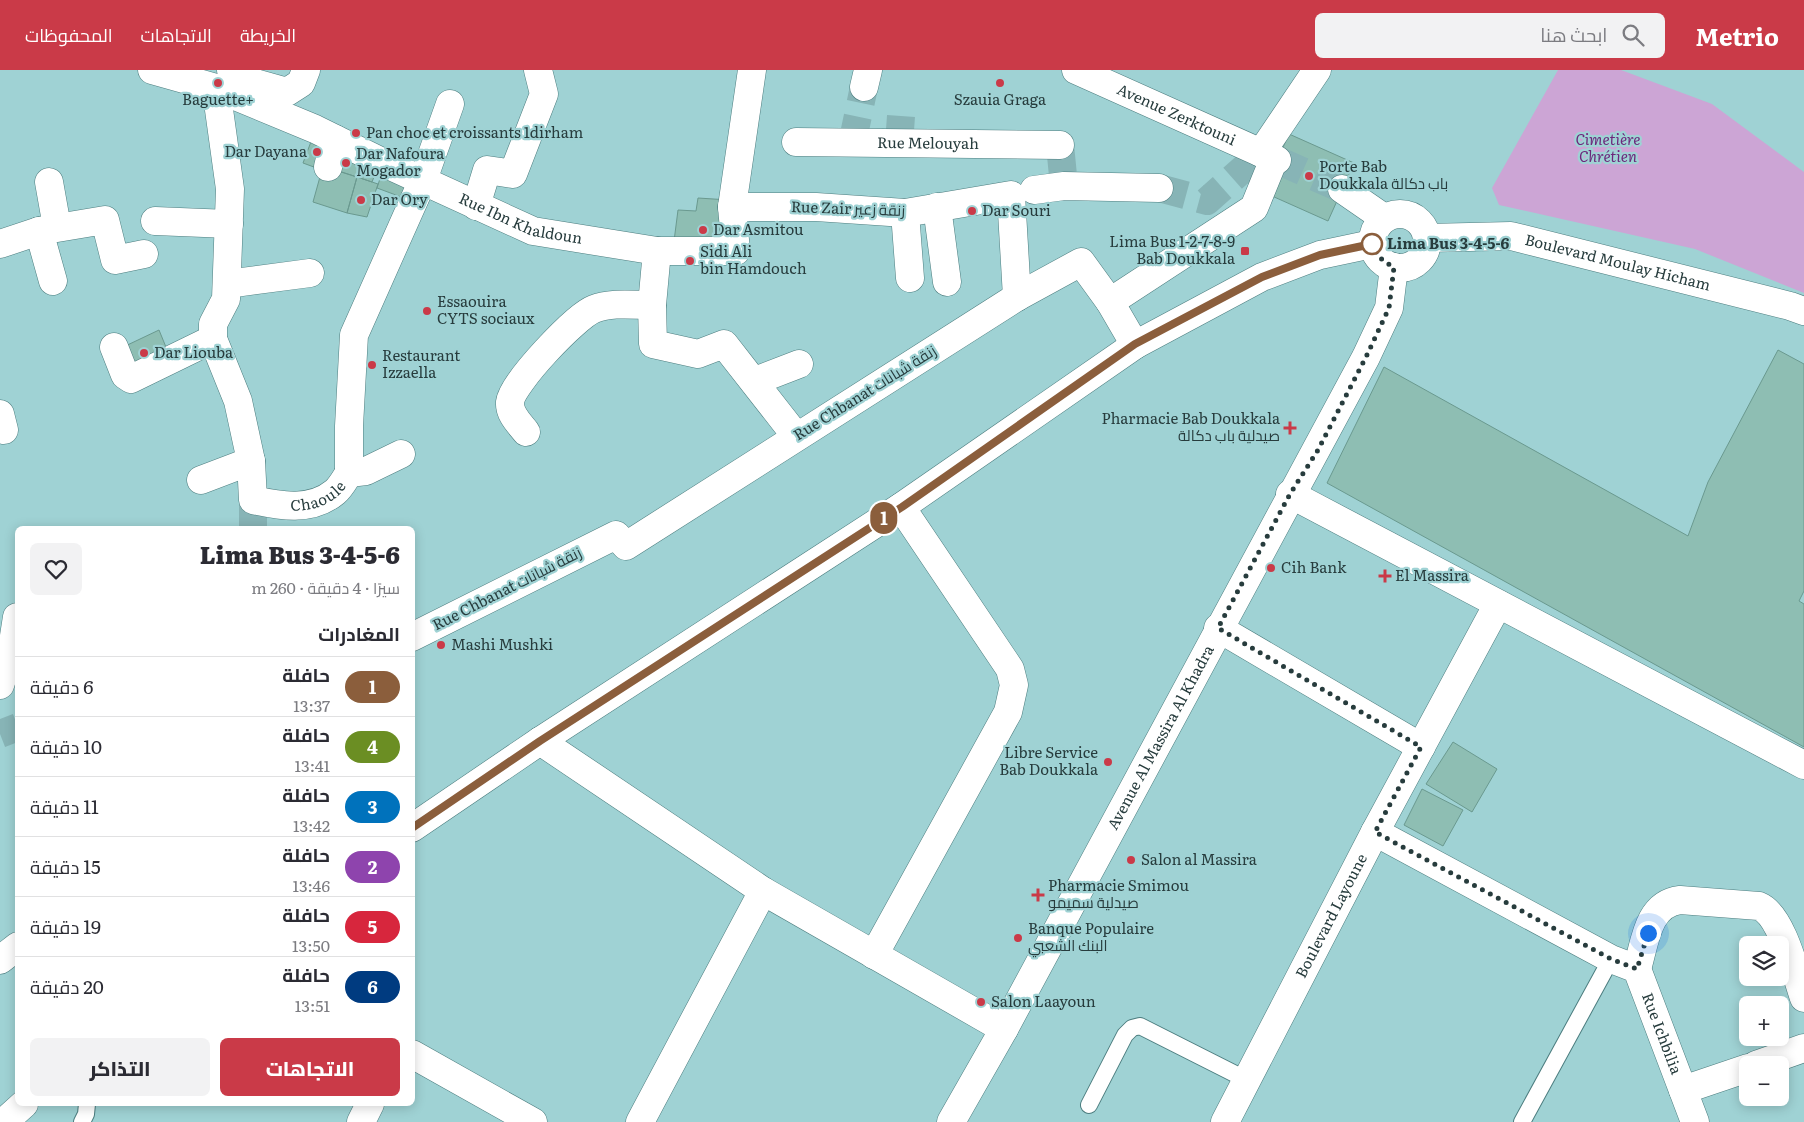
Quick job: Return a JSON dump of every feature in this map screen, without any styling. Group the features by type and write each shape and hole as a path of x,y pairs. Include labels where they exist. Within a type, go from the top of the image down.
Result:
{"street":[{"name":"Rue Ibn Khaldoun","path":"152,70 210,78 253,93 344,137 379,173 423,180 533,231 657,251 736,251 732,207"},
{"path":"253,93 287,92 301,84 306,70"},
{"path":"476,206 487,170 513,174 544,94 538,70"},
{"path":"732,207 752,70"},
{"name":"Avenue Zerktouni","path":"1076,70 1271,157"},
{"path":"1135,344 1110,302 1254,208 1271,157 1317,70"},
{"path":"201,480 251,461 238,401 213,339 213,324 226,299 230,189 210,78"},
{"path":"349,473 349,426 354,335 423,180 450,104"},
{"path":"328,167 344,137"},
{"name":"Rue Melouyah","path":"796,142 1060,145"},
{"path":"49,182 48,229 53,281"},
{"path":"1034,190 1064,186 1159,188"},
{"path":"1342,189 1384,218"},
{"name":"Rue Zair زنقة زعير","path":"732,207 816,207 905,213 1011,195 1017,296"},
{"path":"937,208 946,282"},
{"path":"905,213 910,278"},
{"path":"1398,213 1411,216 1422,225 1427,238 1426,248 1421,257 1404,268 1394,267 1384,262 1376,254 1372,244 1375,229 1384,218 1398,213"},
{"path":"0,244 48,229 105,220 116,260 144,254"},
{"path":"155,221 229,224"},
{"name":"Boulevard Moulay Hicham","path":"1427,238 1511,236 1780,303 1804,311"},
{"path":"415,826 540,741 902,507 1135,344 1262,277 1320,255 1372,244"},
{"path":"657,251 652,305 653,344 698,354 724,344 796,436"},
{"name":"Rue Chbanat زنقة شبانات","path":"415,636 616,535 626,546 1017,296 1081,262 1110,302"},
{"name":"Avenue Al Massira Al Khadra","path":"951,1122 1004,1029 1290,494 1318,450 1389,308 1394,267"},
{"path":"227,284 310,273"},
{"path":"526,432 511,410 512,397 527,374 561,334 580,316 596,308 652,305"},
{"path":"114,347 125,375 131,379 213,339"},
{"path":"754,381 799,364"},
{"name":"Chaoule","path":"251,461 253,500 294,506 310,505 336,492 349,473 366,471 401,454"},
{"path":"1290,494 1804,765"},
{"path":"874,955 1008,712 1014,685 1010,669 902,507"},
{"name":"Boulevard Layoune","path":"1225,1122 1375,832 1498,604"},
{"path":"1218,628 1421,747"},
{"path":"0,685 12,649 15,630"},
{"path":"540,741 763,891 1004,1029"},
{"path":"1375,832 1611,959 1637,969 1653,915 1670,902 1680,900 1759,906 1766,909 1778,927 1804,998"},
{"path":"640,1122 763,891"},
{"path":"0,960 15,948"},
{"name":"Rue Ichbilia","path":"1637,969 1695,1122"},
{"path":"1781,1056 1804,1048"},
{"path":"415,1056 533,1122"},
{"path":"1683,1090 1739,1071"},
{"path":"4,1122 22,1106"},
{"path":"361,1122 369,1106"}],"lane":[{"path":"1522,1122 1611,959"},
{"path":"1089,1105 1125,1035 1132,1028 1140,1026 1247,1080"},
{"path":"82,1122 86,1114 87,1106"}],"green space":[{"name":"Cimetière Chrétien","path":"1558,70 1621,70 1712,104 1804,172 1804,293 1695,249 1499,205 1492,188"}],"building":[{"path":"315,131 333,140 322,170 303,163"},
{"name":"Porte Bab Doukkala باب دكالة","path":"1289,134 1354,163 1328,221 1263,192"},
{"path":"343,146 364,157 357,177 335,170"},
{"path":"364,157 379,164 372,182 357,177"},
{"path":"323,166 357,177 347,213 313,202"},
{"path":"384,166 420,181 412,201 377,188"},
{"name":"Dar Ory","path":"357,177 378,184 367,217 347,213"},
{"name":"Dar Asmitou","path":"698,198 729,200 731,248 673,249 678,210 696,211"},
{"name":"Dar Liouba","path":"159,330 170,357 131,376 119,349"},
{"path":"1778,350 1804,364 1804,591 1799,601 1804,604 1804,747 1327,483 1384,367 1688,536 1708,482"},
{"path":"1453,742 1497,769 1472,812 1426,784"},
{"path":"1422,789 1463,810 1443,846 1404,825"}],"tunnel":[{"path":"852,144 864,87"},
{"path":"899,144 902,102"},
{"path":"1060,145 1064,186"},
{"path":"1159,188 1207,201 1261,153"},
{"path":"1277,160 1342,189"},
{"path":"253,500 253,526"},
{"path":"0,734 15,728"}],"bus line":[{"name":"1","path":"415,826 540,741 749,608 902,507 1024,424 1135,344 1262,277 1320,255 1372,244"}],"place":[{"name":"Baguette+","path":"218,83"},
{"name":"Szauia Graga","path":"1000,83"},
{"name":"Pan choc et croissants 1dirham","path":"356,133"},
{"name":"Dar Dayana","path":"317,152"},
{"name":"Dar Nafoura Mogador","path":"346,163"},
{"name":"Porte Bab Doukkala باب دكالة","path":"1309,176"},
{"name":"Dar Ory","path":"361,200"},
{"name":"Dar Souri","path":"972,211"},
{"name":"Dar Asmitou","path":"703,230"},
{"name":"Lima Bus 3-4-5-6","path":"1372,244"},
{"name":"Lima Bus 1-2-7-8-9 Bab Doukkala","path":"1245,251"},
{"name":"Sidi Ali bin Hamdouch","path":"690,261"},
{"name":"Essaouira CYTS sociaux","path":"427,311"},
{"name":"Dar Liouba","path":"144,353"},
{"name":"Restaurant Izzaella","path":"372,365"},
{"name":"Pharmacie Bab Doukkala صيدلية باب دكالة","path":"1290,428"},
{"name":"Cih Bank","path":"1271,568"},
{"name":"El Massira","path":"1385,576"},
{"name":"Mashi Mushki","path":"441,645"},
{"name":"Libre Service Bab Doukkala","path":"1108,762"},
{"name":"Salon al Massira","path":"1131,860"},
{"name":"Pharmacie Smimou صيدلية سميمو","path":"1038,895"},
{"name":"Banque Populaire البنك الشعبي","path":"1018,938"},
{"name":"Salon Laayoun","path":"981,1002"}],"route":[{"path":"1372,244 1376,254 1384,262 1394,267 1389,308 1318,450 1290,494 1218,628 1421,747 1375,832 1611,959 1637,969 1648,933"}]}
